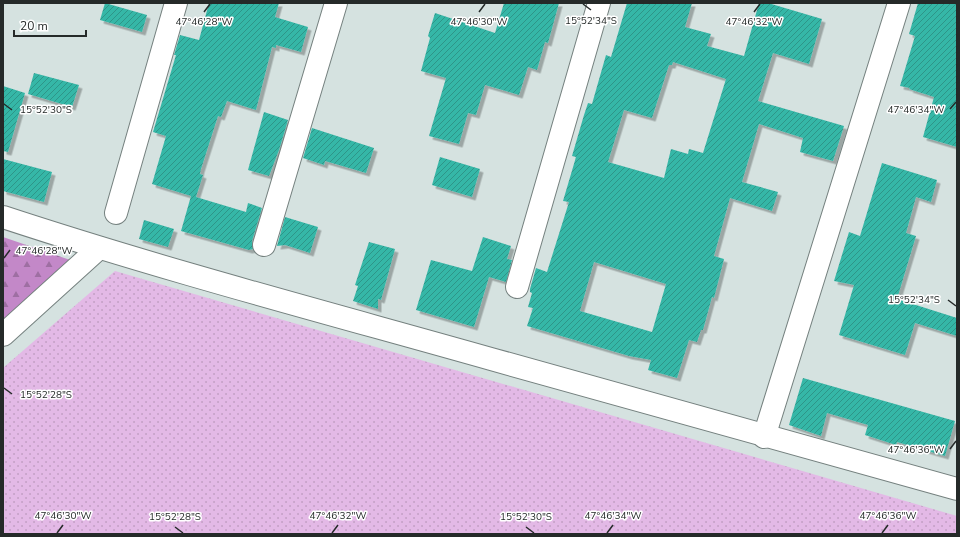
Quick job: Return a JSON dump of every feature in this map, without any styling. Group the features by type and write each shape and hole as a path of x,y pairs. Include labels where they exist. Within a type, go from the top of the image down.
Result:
{"street":[{"path":"116,213 176,3"},
{"path":"264,245 336,3"},
{"path":"517,286 599,3"},
{"path":"764,437 899,3"},
{"path":"3,217 99,248 764,437 957,489"},
{"path":"3,335 99,248"}],"shaded area":[{"path":"115,271 957,516 957,534 3,534 3,368"}],"green space":[{"path":"3,237 76,262 3,322"}],"building":[{"path":"105,3 147,15 142,32 100,20"},
{"path":"209,3 279,3 275,17 308,27 301,52 276,45 276,48 272,47 256,110 227,101 221,117 218,116 201,169 200,174 203,175 196,197 246,212 248,203 262,208 252,241 253,249 249,250 181,231 191,196 152,184 166,136 153,132 176,55 174,55 180,35 199,40"},
{"path":"504,3 559,3 548,43 545,42 537,70 528,67 519,95 485,85 476,115 468,113 459,144 429,136 446,78 421,71 430,38 428,36 435,13 495,33"},
{"path":"627,3 692,3 685,27 711,34 707,46 744,56 759,3 768,3 822,19 809,64 773,53 758,101 844,126 833,161 800,152 803,138 759,124 742,182 778,192 772,211 730,198 714,256 724,259 714,298 712,297 703,330 701,330 697,342 689,340 677,378 648,370 651,360 629,356 527,326 533,308 528,307 532,293 530,292 530,289 536,268 547,272 569,202 563,201 576,157 572,156 584,115 588,103 592,104 606,55 611,57","holes":["673,62 726,79 703,153 689,149 688,154 671,149 664,178 608,162 624,110 652,118 669,65 672,65","594,262 666,284 652,332 580,311"]},
{"path":"918,3 957,3 957,147 923,137 934,97 900,86 915,36 909,34"},
{"path":"34,73 79,85 72,107 28,94"},
{"path":"3,86 25,93 8,152 3,151"},
{"path":"264,112 288,120 269,176 248,170"},
{"path":"312,128 374,148 366,173 325,161 324,165 303,158"},
{"path":"440,157 480,169 472,197 432,185"},
{"path":"3,159 52,172 44,202 3,191"},
{"path":"882,163 937,180 931,202 916,197 906,233 916,236 897,299 957,318 957,336 915,323 905,355 839,335 854,285 834,281 849,232 860,236"},
{"path":"285,217 318,227 310,253 285,245 277,246"},
{"path":"144,220 174,229 168,247 139,239"},
{"path":"483,237 511,246 507,259 512,260 506,282 489,277 474,327 416,310 431,260 472,271"},
{"path":"369,242 395,249 381,300 378,299 378,309 353,301 358,286 355,285"},
{"path":"803,378 955,421 945,456 897,442 896,445 865,435 868,425 827,413 821,436 789,425"}]}
